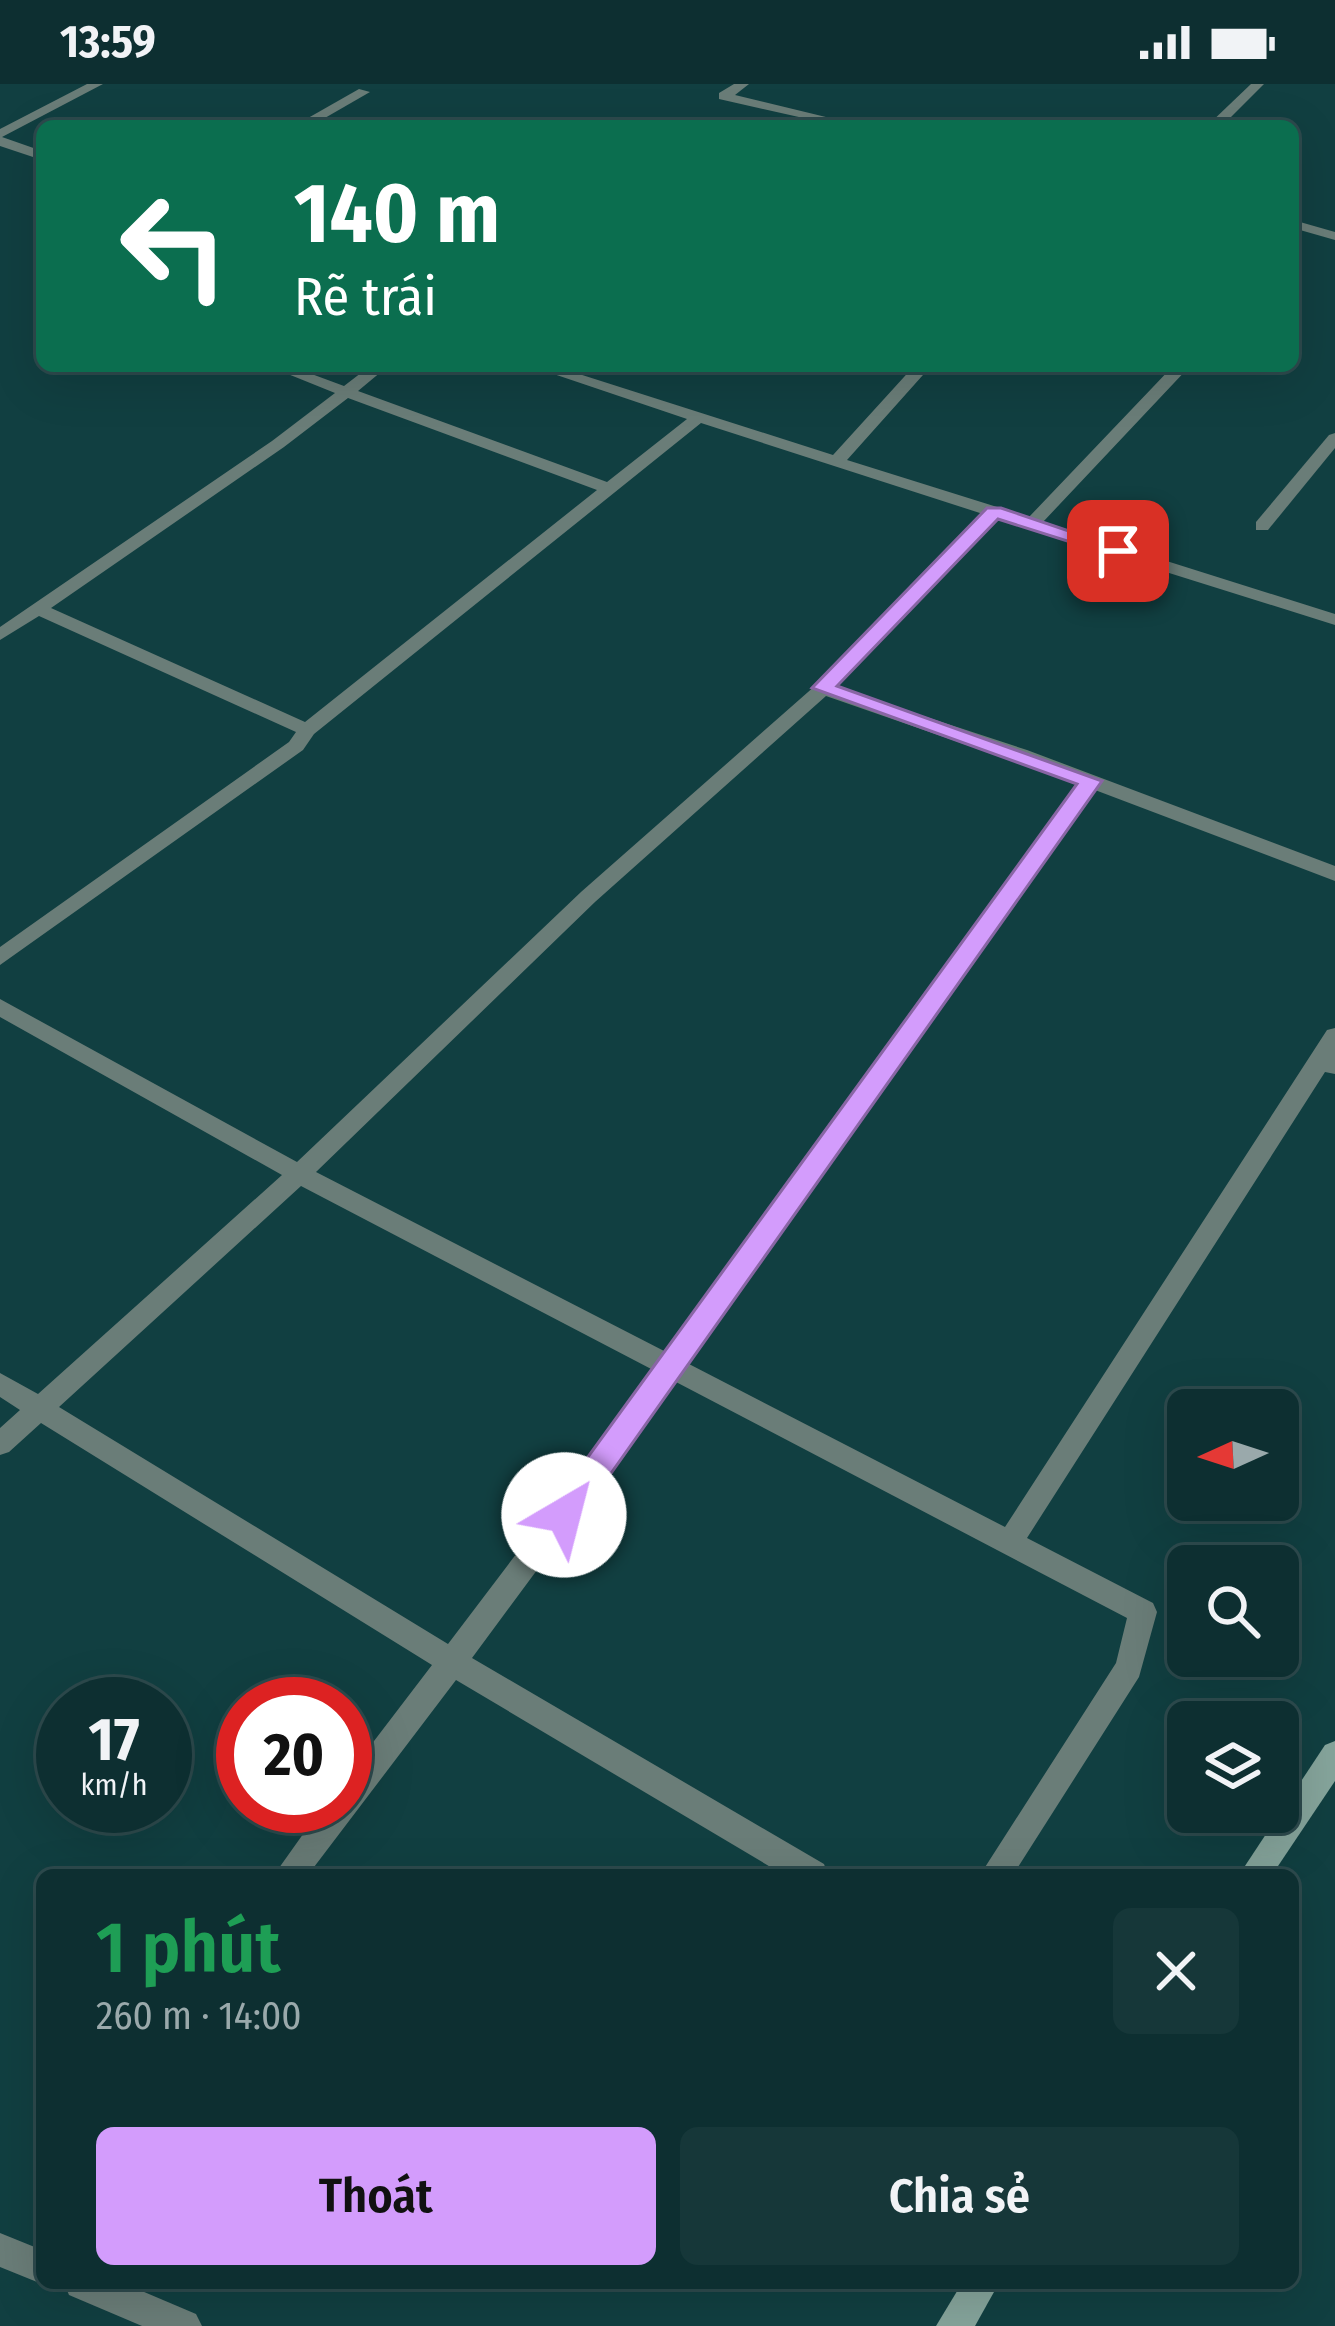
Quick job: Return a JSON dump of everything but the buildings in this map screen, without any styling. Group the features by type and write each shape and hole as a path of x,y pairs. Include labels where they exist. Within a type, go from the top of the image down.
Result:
{"street":[{"path":"0,137 97,84"},
{"path":"743,84 724,96 830,120"},
{"path":"1220,120 1258,84"},
{"path":"312,120 364,92"},
{"path":"773,120 787,110"},
{"path":"0,137 36,153"},
{"path":"1299,228 1307,234 1335,236"},
{"path":"293,372 610,489"},
{"path":"0,635 278,444 372,372"},
{"path":"557,372 1335,620"},
{"path":"837,461 918,372"},
{"path":"1032,524 1177,372"},
{"path":"0,958 296,746 307,730 699,417"},
{"path":"1262,526 1335,438"},
{"path":"0,1444 299,1174 588,897 823,688 994,512"},
{"path":"38,609 307,730"},
{"path":"823,688 1091,781 1335,874"},
{"path":"372,1767 620,1441 1091,781"},
{"path":"0,1007 299,1174 1143,1612 1130,1668 999,1869"},
{"path":"1010,1542 1328,1064 1335,1036"},
{"path":"0,1384 452,1662 802,1869"},
{"path":"1257,1869 1335,1756"},
{"path":"295,1869 322,1833"},
{"path":"0,2251 36,2265"},
{"path":"95,2289 184,2326"},
{"path":"954,2326 978,2289"}],"route":[{"path":"564,1515 1091,781 823,688 994,512 1118,551"}]}
